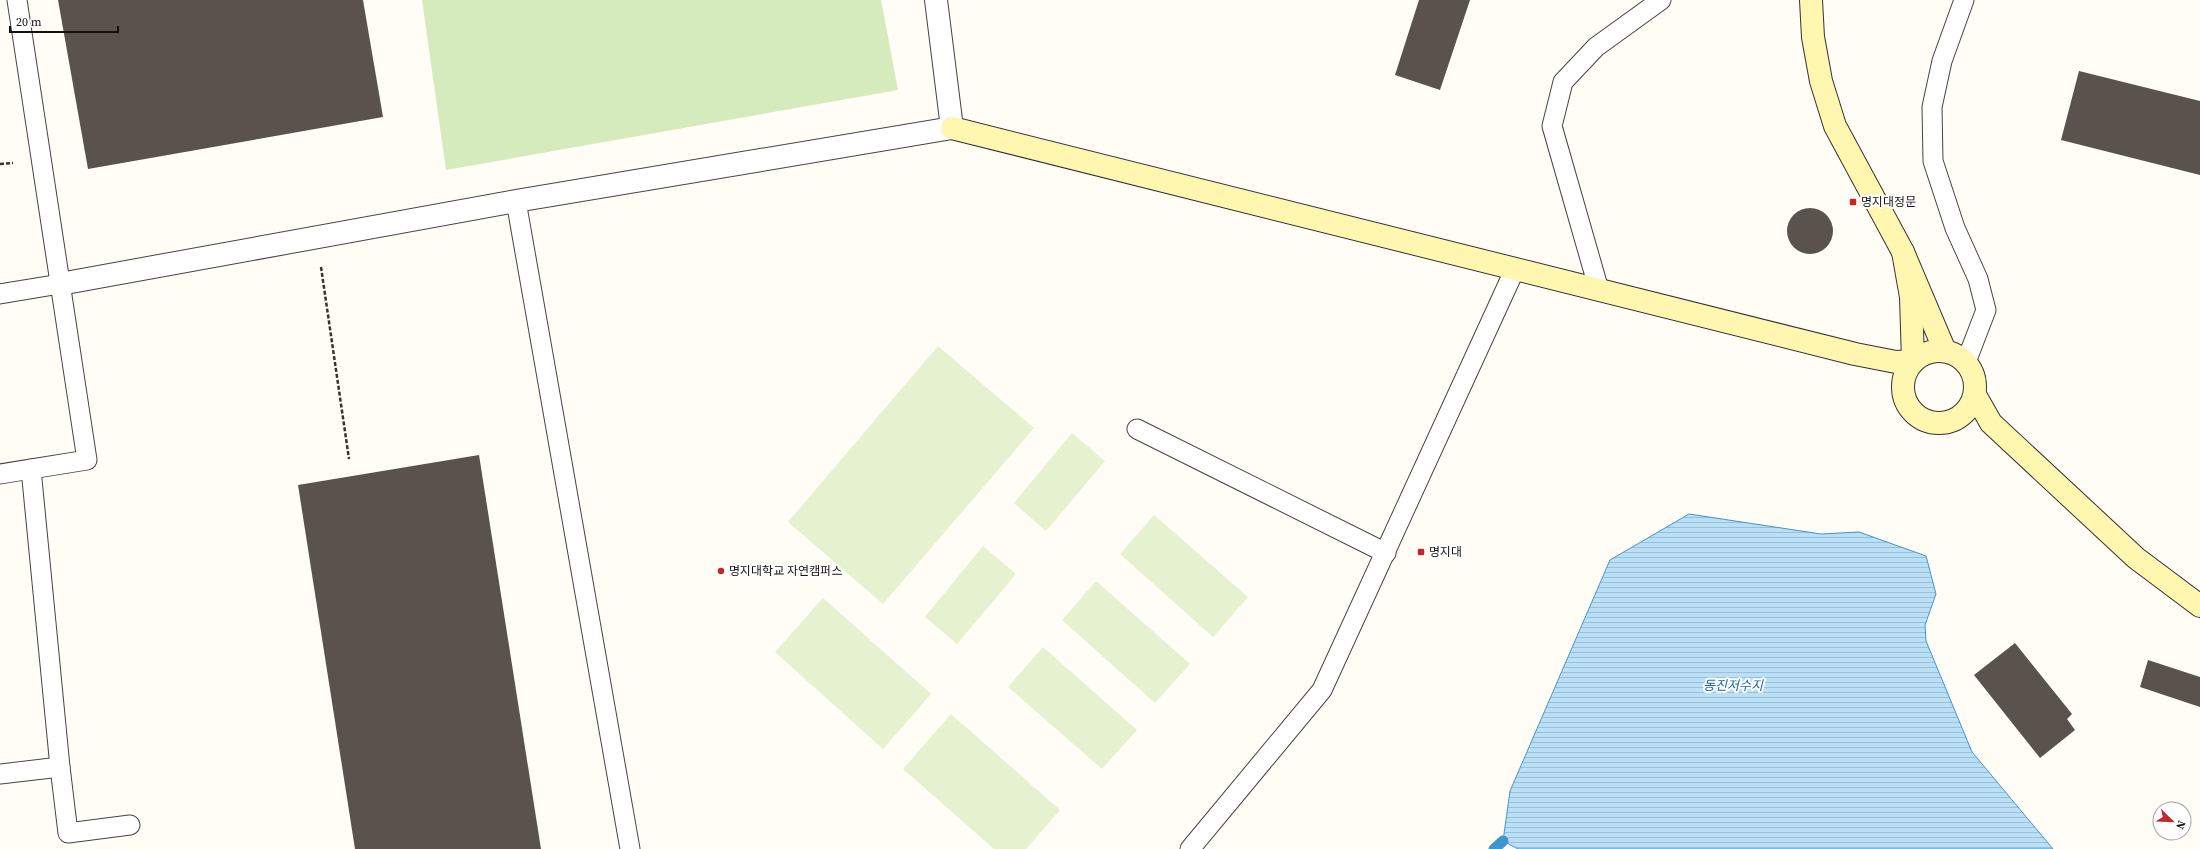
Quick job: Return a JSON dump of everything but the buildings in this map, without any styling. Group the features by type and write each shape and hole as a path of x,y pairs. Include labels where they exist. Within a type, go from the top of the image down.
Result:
{"main road":[{"path":"1810,0 1813,37 1818,67 1835,126 1903,252 1946,351"},
{"path":"952,128 1880,360 1896,362 1913,361"},
{"path":"1903,252 1911,297 1913,361"},
{"path":"1934,351 1946,351 1957,355 1966,362 1972,372 1975,383 1975,395 1970,406 1962,415 1951,421 1939,423 1927,421 1916,416 1908,407 1904,395 1903,382 1913,361 1923,354 1934,351"},
{"path":"1880,360 1894,371 1903,382"},
{"path":"1975,395 1990,423"},
{"path":"1962,415 1977,417 1990,423 2136,558 2200,606"}],"street":[{"path":"60,284 516,201 952,128 936,0"}],"lane":[{"path":"0,474 87,460 17,0"},
{"path":"1599,290 1552,126 1563,82 1596,47 1660,0"},
{"path":"1964,0 1942,61 1932,115 1933,161 1955,228 1978,279 1986,310 1966,362"},
{"path":"516,201 630,849"},
{"path":"1190,849 1322,690 1516,269"},
{"path":"0,294 60,284"},
{"path":"1137,429 1386,553"},
{"path":"31,469 60,767 68,833 130,825"},
{"path":"0,774 60,767"}],"path":[{"path":"316,237 349,459"}],"green space":[{"path":"422,0 881,0 898,90 446,170"},
{"path":"938,346 1034,428 883,604 788,522"},
{"path":"1072,433 1105,461 1046,531 1014,503"},
{"path":"1154,515 1248,597 1213,637 1120,554"},
{"path":"983,546 1016,574 957,644 925,617"},
{"path":"1096,581 1190,664 1155,703 1062,620"},
{"path":"823,598 931,694 883,749 775,652"},
{"path":"1043,647 1137,730 1102,769 1008,687"},
{"path":"951,714 1060,810 1026,849 994,849 903,769"}],"water":[{"name":"동진저수지","path":"1689,514 1821,534 1859,532 1926,556 1936,594 1925,625 1926,641 1972,752 2053,849 1518,849 1503,841 1510,791 1610,560"}],"waterway":[{"path":"1494,849 1503,841"}],"place":[{"name":"명지대정문","path":"1853,202"},
{"name":"명지대","path":"1421,552"},
{"name":"명지대학교 자연캠퍼스","path":"721,571"}]}
